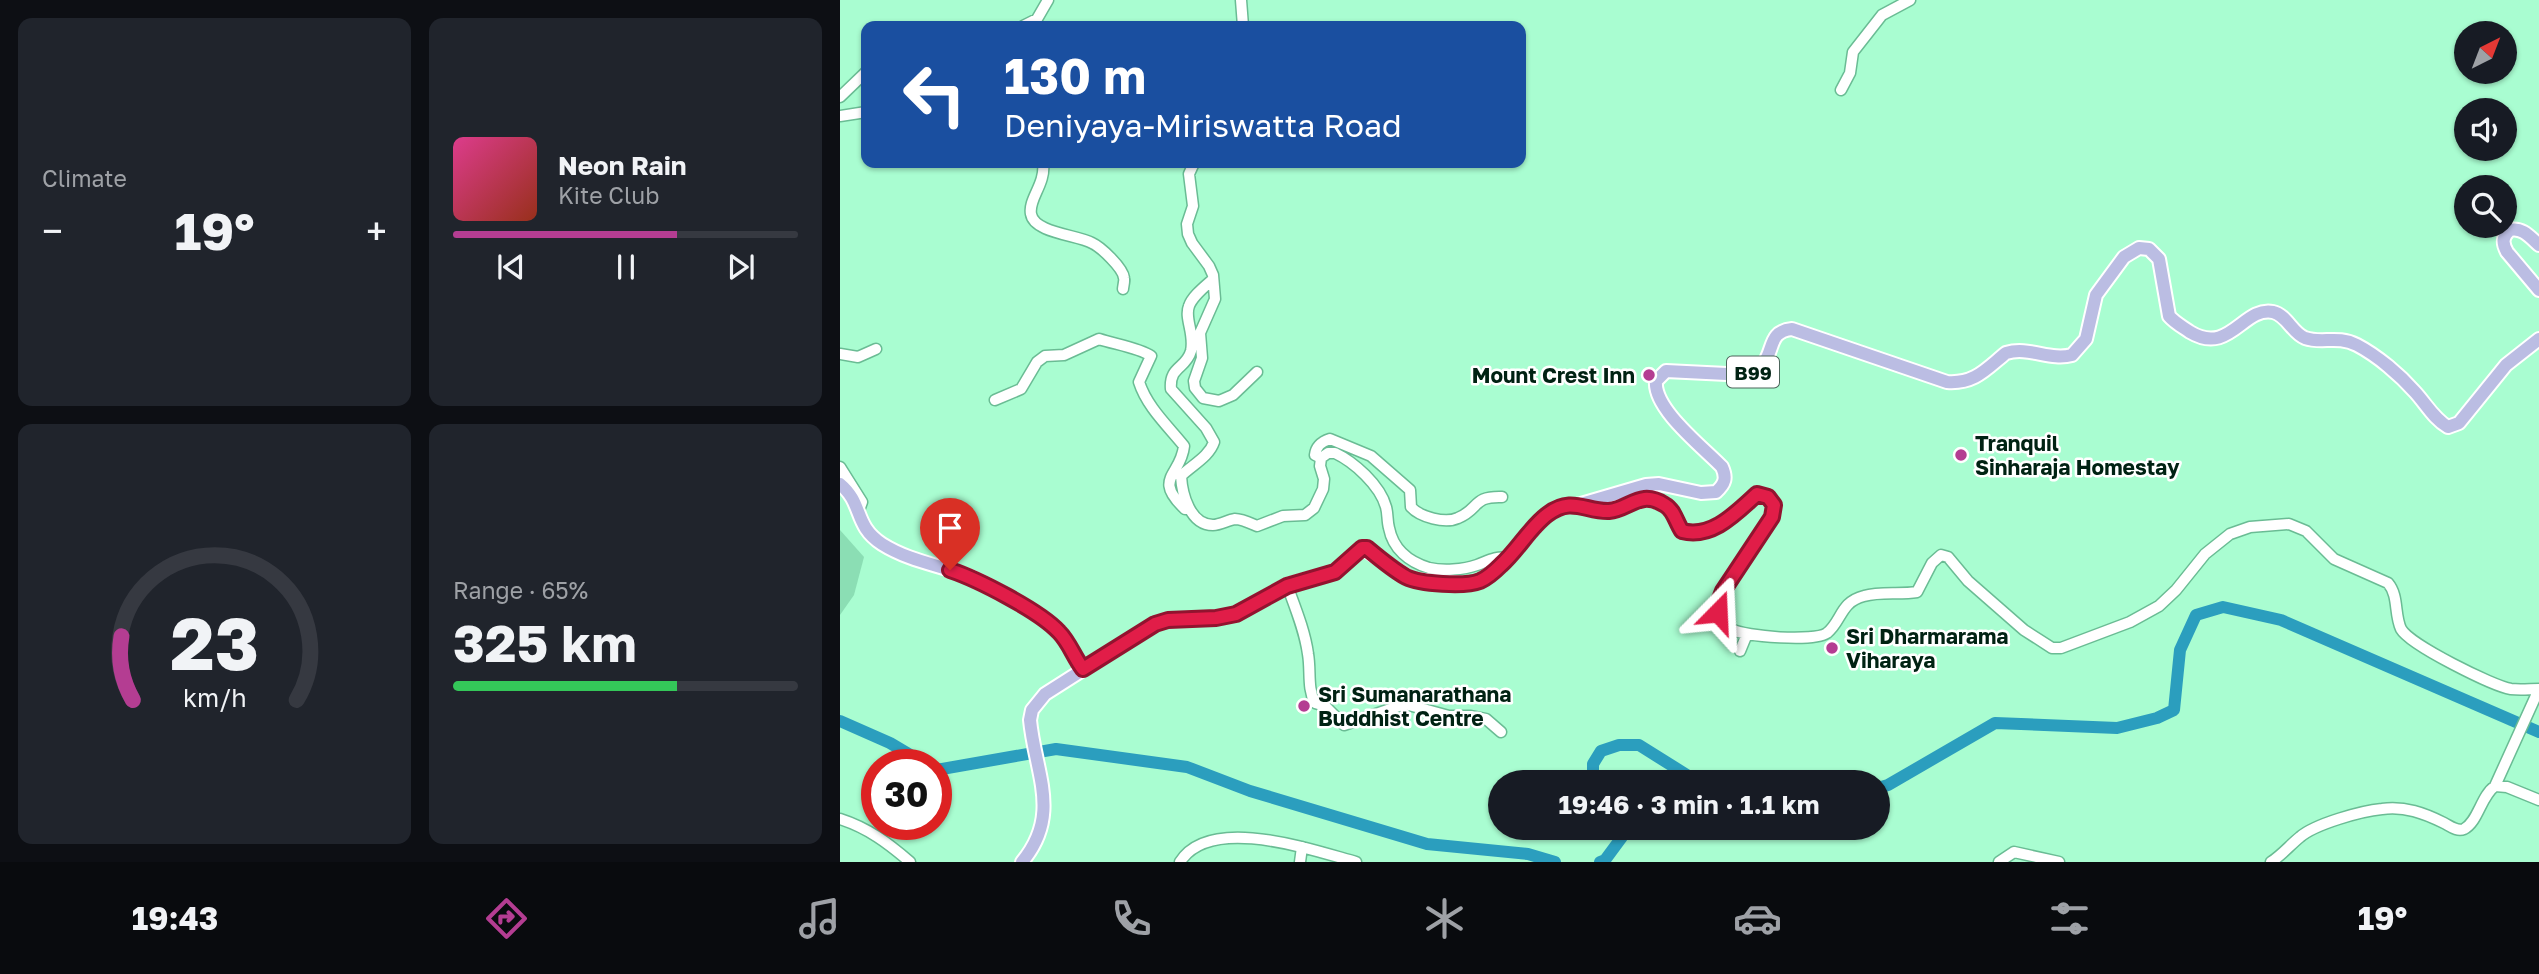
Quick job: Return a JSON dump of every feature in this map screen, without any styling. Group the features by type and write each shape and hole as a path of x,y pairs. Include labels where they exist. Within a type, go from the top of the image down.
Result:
{"main road":[{"path":"2539,245 2522,230 2515,229 2510,230 2503,240 2507,252 2539,290"},
{"name":"B99","path":"1022,862 1038,839 1042,827 1044,798 1030,720 1037,702 1083,669 1155,624 1168,620 1228,617 1287,586 1335,572 1362,548 1367,548 1408,578 1461,584 1480,581 1508,558 1546,515 1556,509 1646,485 1659,484 1711,494 1716,492 1725,482 1722,467 1675,419 1657,396 1656,382 1667,371 1747,375 1755,372 1768,360 1777,335 1783,330 1792,330 1947,382 1962,383 2012,351 2066,357 2078,350 2086,339 2096,295 2124,257 2138,248 2149,249 2159,259 2169,316 2200,338 2215,339 2256,315 2272,312 2281,316 2303,337 2313,340 2342,339 2374,355 2414,390 2438,421 2448,427 2459,423 2507,365 2539,339"},
{"path":"840,484 853,498 863,528 869,534 896,552 928,565 968,576 1054,627 1065,639 1083,669"}],"street":[{"path":"1033,21 1048,0"},
{"path":"1241,0 1243,21"},
{"path":"1841,90 1850,73 1853,52 1882,15 1910,0"},
{"path":"840,97 861,77"},
{"path":"840,116 861,113"},
{"path":"1044,168 1040,188 1032,203 1031,215 1035,223 1093,243 1119,267 1125,279 1123,289"},
{"path":"1192,168 1189,174 1193,206 1187,224 1188,234 1213,275 1211,281 1190,303 1187,313 1193,334 1191,351 1187,360 1173,372 1170,380 1171,388 1206,428 1214,442 1212,449 1181,476 1182,493 1194,514"},
{"path":"1211,281 1214,299 1200,332 1202,359 1194,381 1195,388 1203,398 1219,401 1233,395 1257,372"},
{"path":"995,400 1021,389 1037,362 1045,356 1064,355 1099,339 1122,347 1143,350 1151,356 1139,382 1142,391 1152,408 1184,446 1183,458 1169,477 1169,487 1179,503 1206,523 1213,525 1238,519 1257,526 1283,516 1305,515 1314,508 1323,489 1321,458 1328,453 1335,453 1367,478 1380,494 1386,507 1394,544 1408,559 1428,568 1445,570 1474,566 1498,557 1508,558"},
{"path":"840,354 858,357 876,349"},
{"path":"1321,458 1315,455 1316,448 1330,439 1371,456 1410,490 1411,507 1424,517 1455,519 1481,499 1502,497"},
{"path":"840,467 859,493 862,502 858,513"},
{"path":"1581,504 1595,511 1613,510 1632,501 1651,499 1674,512 1682,531 1695,534 1711,530 1757,494 1768,497 1774,505 1772,517 1723,591 1718,604 1718,612 1726,625 1747,634 1791,637 1824,635 1843,608 1864,595 1903,595 1917,592 1932,563 1941,555 1948,557 1968,581 2024,630 2045,644 2061,648 2130,622 2159,606 2176,590 2205,554 2230,534 2250,527 2288,524 2306,531 2334,559 2388,583 2394,590 2401,628 2410,640 2429,653 2510,689 2539,689 2495,786 2487,792 2465,829 2458,830 2422,812 2381,808 2325,824 2302,835 2271,862"},
{"path":"1287,586 1308,654 1310,695 1315,703 1325,706 1344,725 1405,704 1449,716 1486,719 1501,732"},
{"path":"1740,651 1747,634"},
{"path":"2495,786 2507,787 2539,800"},
{"path":"840,819 862,826 910,862"},
{"path":"1180,862 1188,850 1207,841 1227,838 1302,847 1356,862"},
{"path":"1300,862 1302,847"},
{"path":"1999,862 2014,852 2059,862"}],"green space":[{"path":"840,530 864,557 854,595 840,615"}],"waterway":[{"path":"1890,784 1995,723 2117,728 2157,718 2174,710 2180,650 2196,615 2223,607 2281,620 2539,732"},
{"path":"840,721 900,749"},
{"path":"1593,770 1593,764 1601,751 1619,745 1639,745 1679,770"},
{"path":"952,767 1056,749 1187,767 1250,791 1427,844 1528,854 1555,862"},
{"path":"1600,862 1605,860 1620,840"}],"place":[{"name":"Mount Crest Inn","path":"1649,375"},
{"name":"Tranquil Sinharaja Homestay","path":"1961,455"},
{"name":"Sri Dharmarama Viharaya","path":"1832,648"},
{"name":"Sri Sumanarathana Buddhist Centre","path":"1304,706"}],"route":[{"path":"950,570 984,584 1054,627 1065,639 1083,669 1155,624 1187,618 1228,617 1287,586 1335,572 1362,548 1367,548 1399,573 1413,580 1468,584 1480,581 1501,566 1546,515 1556,509 1581,504 1595,511 1613,510 1632,501 1651,499 1674,512 1682,531 1695,534 1711,530 1757,494 1768,497 1774,505 1772,517 1723,591 1718,612"}]}
